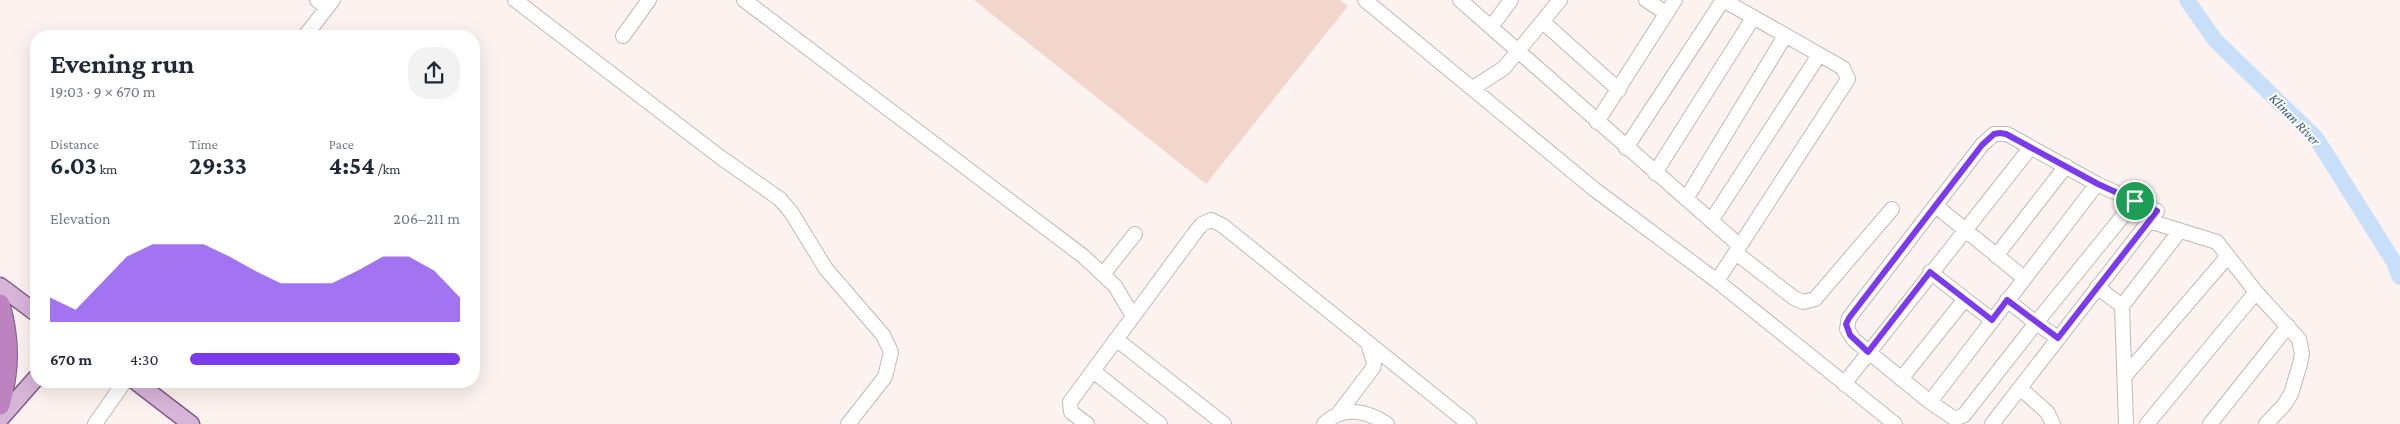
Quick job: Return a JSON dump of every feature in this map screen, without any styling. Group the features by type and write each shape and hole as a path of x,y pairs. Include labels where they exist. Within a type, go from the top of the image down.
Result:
{"highway":[{"path":"0,304 8,339 9,358 0,404"}],"main road":[{"path":"0,286 30,308"},
{"path":"0,419 30,385"},
{"path":"144,388 191,424"}],"street":[{"path":"517,0 720,157 780,199 791,212 826,269 883,336 891,352 891,362 885,377 848,424"},
{"path":"623,36 649,0"},
{"path":"744,0 1104,273 1126,301 1133,316"},
{"path":"1365,0 1594,189 1717,281 1895,424"},
{"path":"1460,0 1711,221 1738,250 1794,298 1803,302 1815,299 1892,209"},
{"path":"1491,26 1511,0"},
{"path":"1473,88 1504,68 1519,53 1560,0"},
{"path":"1646,0 1666,13"},
{"path":"1597,122 1675,0"},
{"path":"1626,148 1723,0 1842,68 1847,73 1846,84 1717,281"},
{"path":"309,30 326,3"},
{"path":"1656,173 1753,18"},
{"path":"1543,22 1619,90"},
{"path":"1686,199 1785,36"},
{"path":"1711,221 1819,55"},
{"path":"1992,424 2157,211 2098,184 2006,134 1994,134 1982,145 1849,318 1846,324 1850,335 1901,379 1955,419 1964,415 2135,201"},
{"path":"1844,384 1930,272 2031,147"},
{"path":"1996,256 2066,166"},
{"path":"1930,402 2098,184"},
{"path":"1936,206 2024,278"},
{"path":"1087,424 1071,412 1070,402 1194,234 1202,224 1211,220 1222,225 1469,424"},
{"path":"2149,221 2179,232 2217,242 2256,292 2288,326 2301,345 2300,364 2291,394 2284,405 2266,424"},
{"path":"2129,422 2124,402 2125,376 2122,306 2179,232"},
{"path":"1104,273 1135,234"},
{"path":"2125,376 2228,256"},
{"path":"1930,272 1992,320"},
{"path":"2097,287 2122,306"},
{"path":"2147,424 2256,292"},
{"path":"1901,379 1965,299"},
{"path":"2007,300 2058,338"},
{"path":"2210,424 2288,326"},
{"path":"1116,338 1224,424"},
{"path":"1324,424 1338,414 1372,368 1374,363 1368,343"},
{"path":"1093,372 1160,424"},
{"path":"95,424 120,388"},
{"path":"2020,388 2047,412 2053,424"},
{"path":"1338,414 1364,412 1372,414 1387,424"}],"shaded area":[{"path":"974,0 1340,0 1348,6 1206,184"}],"waterway":[{"name":"Klinan River","path":"2187,0 2215,40 2316,138 2394,262 2400,277"}],"route":[{"path":"1994,134 2006,134 2098,184 2135,201 2157,211 2058,338 2007,300 1992,320 1930,272 1868,352 1854,340 1847,329 1846,324 1849,318 1982,145 1994,134"}]}
